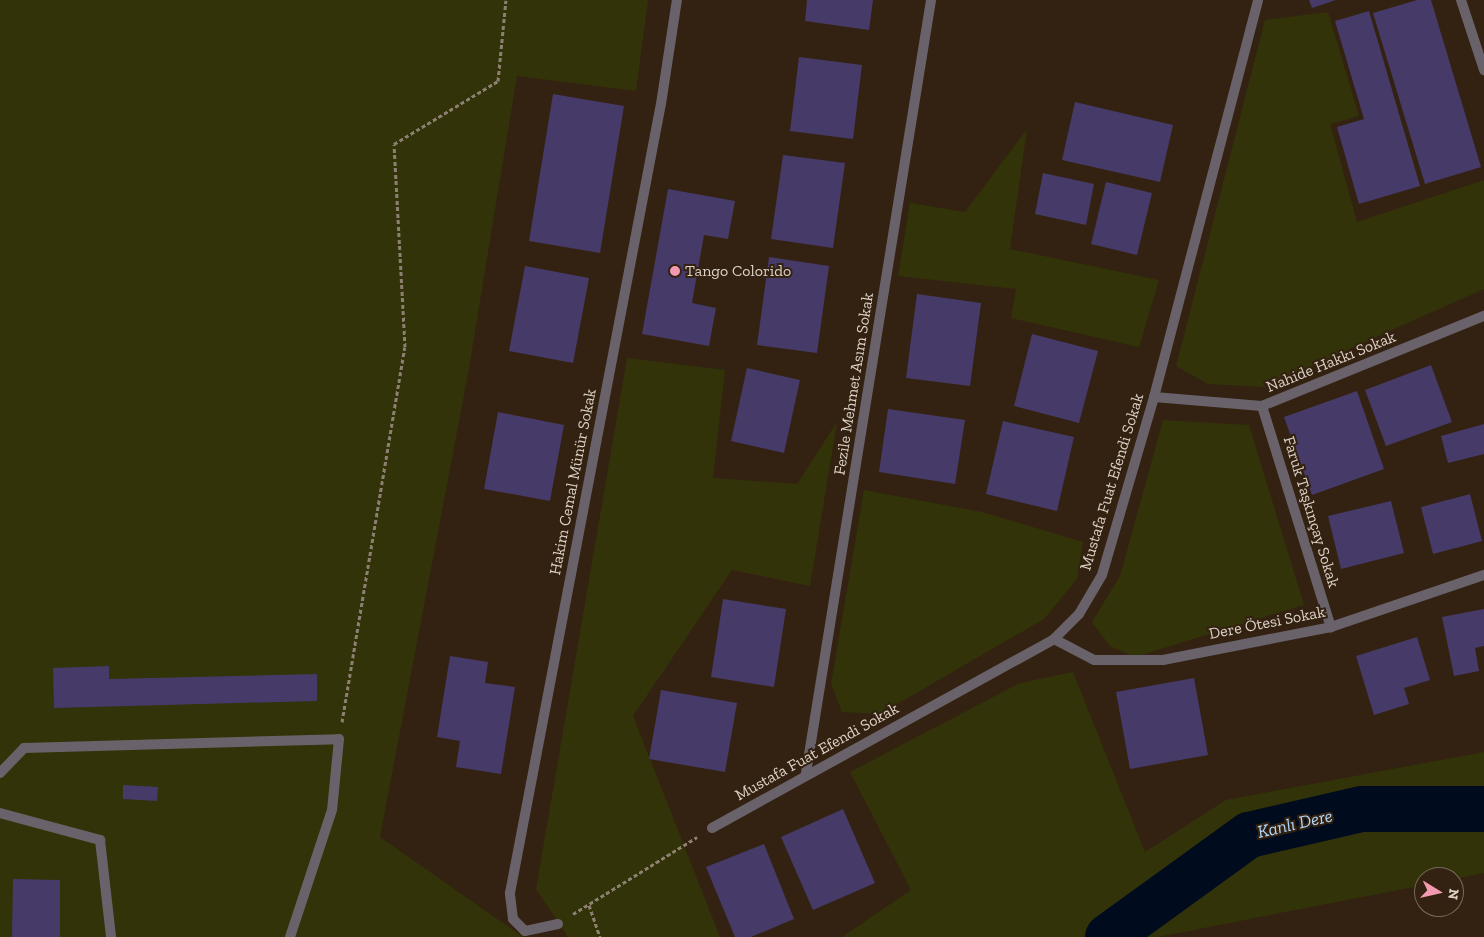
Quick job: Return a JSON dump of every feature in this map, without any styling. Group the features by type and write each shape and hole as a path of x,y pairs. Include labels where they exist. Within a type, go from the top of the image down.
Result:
{"street":[{"name":"Hakim Cemal Münür Sokak","path":"558,924 525,931 513,919 510,894 661,104 676,0"},
{"name":"Fezile Mehmet Asım Sokak","path":"806,772 931,0"},
{"name":"Mustafa Fuat Efendi Sokak","path":"712,828 806,772 1054,639 1079,614 1102,575 1154,397 1258,0"},
{"path":"1461,0 1484,70"},
{"name":"Nahide Hakkı Sokak","path":"1154,397 1262,406 1484,316"},
{"name":"Faruk Taşkınçay Sokak","path":"1262,406 1331,627"},
{"name":"Dere Ötesi Sokak","path":"1054,639 1094,660 1138,662 1331,627 1484,575"},
{"path":"0,774 24,748 339,739 332,810 290,937"},
{"path":"0,813 100,840 111,937"}],"path":[{"path":"339,739 405,347 394,144 498,81 506,0"},
{"path":"558,924 712,828"},
{"path":"589,905 600,937"}],"shaded area":[{"path":"0,0 648,0 636,91 517,76 468,374 380,837 523,937 0,937"},
{"path":"1328,12 1359,116 1330,124 1357,222 1484,180 1484,289 1264,387 1208,384 1176,366 1265,20"},
{"path":"1027,129 1010,249 1159,280 1139,347 1011,318 1016,289 898,276 910,203 965,212"},
{"path":"627,358 725,370 713,478 797,484 837,422 810,586 732,570 633,716 720,937 568,937 536,889"},
{"path":"1163,420 1249,425 1304,605 1135,657 1110,646 1092,622 1120,576"},
{"path":"864,490 982,512 1083,542 1077,579 1044,619 880,714 842,712 831,684"},
{"path":"1073,672 1145,852 1226,800 1484,752 1484,873 1464,877 1464,867 1414,867 1414,887 1158,937 842,937 911,890 850,772 1020,683"}],"building":[{"path":"807,0 873,0 869,30 805,21"},
{"path":"1309,0 1336,0 1312,8"},
{"path":"1417,0 1431,0 1481,167 1425,184 1373,13"},
{"path":"1369,11 1420,186 1359,204 1337,127 1364,119 1335,21"},
{"path":"799,57 862,65 853,139 790,131"},
{"path":"553,94 624,106 600,253 529,241"},
{"path":"1075,102 1173,125 1160,182 1062,160"},
{"path":"783,155 845,163 833,248 771,239"},
{"path":"1043,173 1094,184 1086,225 1035,214"},
{"path":"1106,182 1152,193 1137,255 1091,244"},
{"name":"Tango Colorido","path":"668,189 735,201 728,239 704,235 692,303 716,308 709,346 642,334"},
{"path":"769,257 829,266 817,353 757,345"},
{"path":"525,266 589,278 573,363 509,351"},
{"path":"917,294 981,303 970,386 906,378"},
{"path":"1032,334 1098,351 1079,423 1014,406"},
{"path":"1431,365 1452,422 1386,446 1365,390"},
{"path":"747,368 800,380 784,453 731,441"},
{"path":"1357,391 1384,469 1312,495 1284,417"},
{"path":"888,409 965,420 955,484 879,472"},
{"path":"498,412 564,425 550,501 484,489"},
{"path":"1003,421 1074,437 1057,511 986,494"},
{"path":"1484,424 1484,454 1448,463 1441,436"},
{"path":"1470,494 1482,541 1433,554 1421,507"},
{"path":"1391,501 1404,553 1341,569 1328,516"},
{"path":"723,599 786,609 774,687 711,677"},
{"path":"1484,609 1484,646 1475,648 1479,671 1454,676 1442,617"},
{"path":"1417,637 1430,680 1404,688 1409,704 1374,715 1356,656"},
{"path":"450,656 488,662 485,683 515,687 501,774 456,767 460,741 437,737"},
{"path":"109,666 109,679 317,674 317,701 54,708 53,668"},
{"path":"1194,678 1208,755 1130,769 1116,692"},
{"path":"661,690 737,703 725,772 649,759"},
{"path":"123,785 158,787 157,801 123,799"},
{"path":"843,809 875,883 813,910 781,837"},
{"path":"764,844 794,919 751,937 735,937 706,867"},
{"path":"13,879 60,880 60,937 12,937"}],"waterway":[{"name":"Kanlı Dere","path":"1108,937 1249,835 1362,809 1484,809"}],"place":[{"name":"Tango Colorido","path":"675,271"}]}
